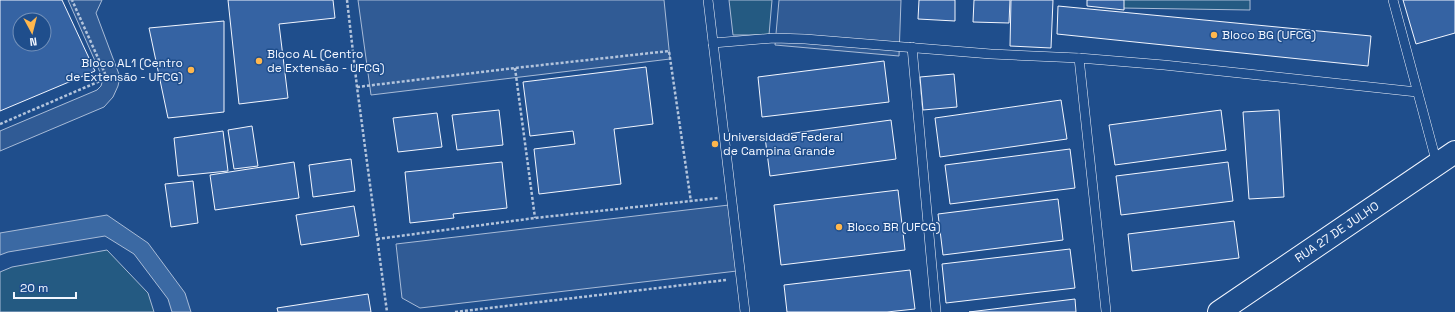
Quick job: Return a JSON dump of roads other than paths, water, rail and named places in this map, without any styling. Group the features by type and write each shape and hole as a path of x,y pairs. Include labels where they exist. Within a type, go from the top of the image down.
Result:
{"street":[{"name":"RUA 27 DE JULHO","path":"1219,312 1455,152"}],"lane":[{"path":"708,0 730,197 745,312"},
{"path":"1393,0 1437,164"},
{"path":"713,43 786,38 991,54 1080,58 1251,73 1417,92"},
{"path":"912,47 936,312"},
{"path":"1080,58 1106,311"}],"place":[{"name":"Bloco BG (UFCG)","path":"1214,35"},
{"name":"Bloco AL (Centro de Extensão - UFCG)","path":"259,61"},
{"name":"Bloco AL1 (Centro de Extensão - UFCG)","path":"191,70"},
{"name":"Universidade Federal de Campina Grande","path":"715,144"},
{"name":"Bloco BR (UFCG)","path":"839,227"}]}
